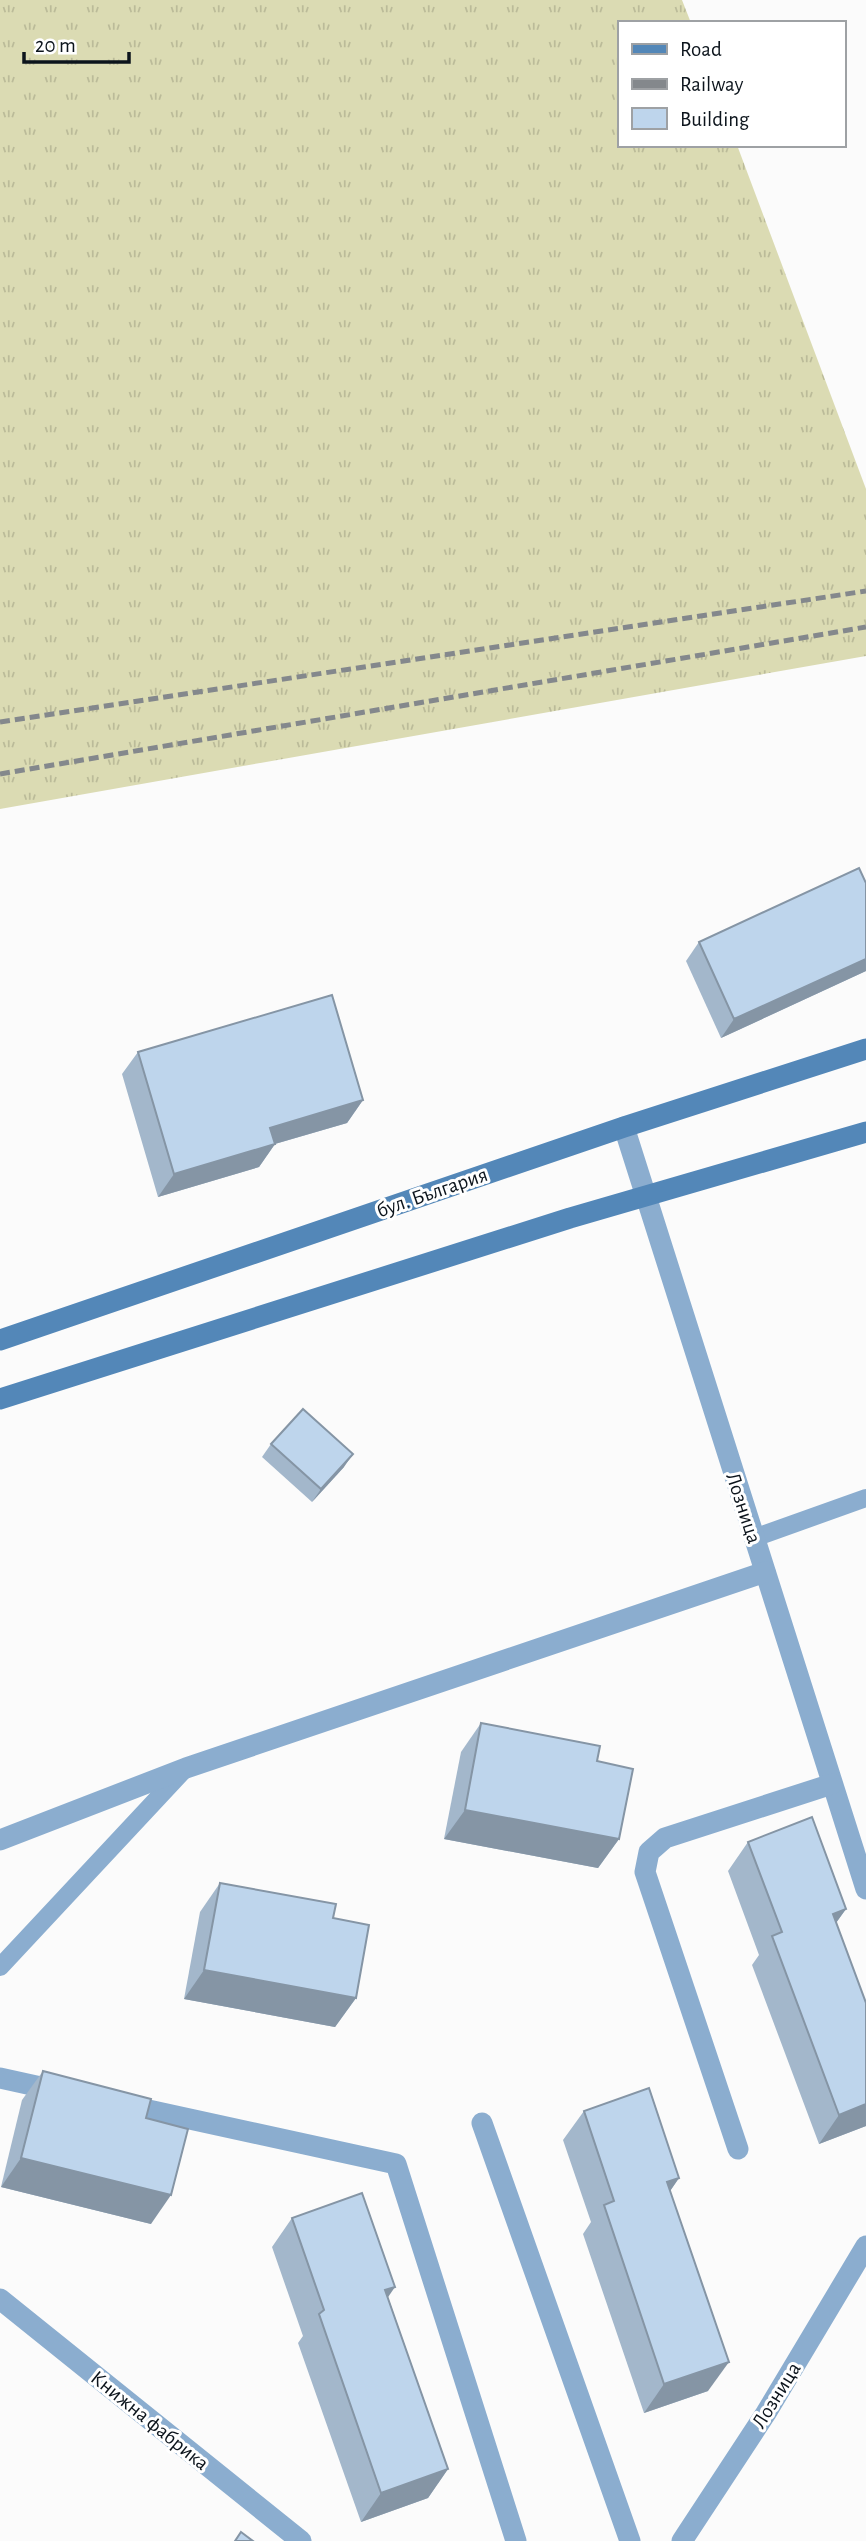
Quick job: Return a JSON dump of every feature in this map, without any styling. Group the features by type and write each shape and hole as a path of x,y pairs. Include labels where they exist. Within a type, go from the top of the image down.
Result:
{"main road":[{"name":"бул. България","path":"0,1340 624,1127 866,1049"},
{"path":"0,1399 645,1197 866,1132"}],"street":[{"name":"Лозница","path":"624,1127 866,1889"},
{"path":"0,1840 186,1768 765,1572"},
{"path":"738,2149 645,1872 649,1852 665,1838 832,1784"},
{"path":"0,2078 396,2164 516,2541"},
{"path":"482,2123 630,2541"},
{"name":"Лозница","path":"682,2541 766,2413 866,2246"},
{"name":"Книжна фабрика","path":"0,2299 301,2541"}],"lane":[{"path":"754,1538 866,1498"},
{"path":"0,1967 186,1768"}],"green space":[{"path":"0,0 682,0 690,21 618,21 618,147 738,147 866,489 866,656 0,809"}],"building":[{"path":"859,868 866,883 866,959 734,1019 699,942"},
{"path":"332,995 363,1100 270,1128 275,1144 174,1174 138,1052"},
{"path":"303,1409 353,1454 321,1489 271,1444"},
{"path":"481,1723 600,1746 597,1761 633,1769 619,1839 465,1810"},
{"path":"812,1817 846,1909 833,1914 866,2003 866,2104 839,2115 772,1936 782,1932 748,1842"},
{"path":"220,1883 336,1904 333,1918 369,1925 356,1998 204,1970"},
{"path":"43,2071 151,2099 146,2118 188,2129 171,2195 21,2158"},
{"path":"649,2088 679,2178 667,2182 729,2362 664,2384 604,2205 614,2201 584,2111"},
{"path":"362,2193 395,2287 385,2290 448,2469 381,2493 319,2314 324,2310 292,2218"},
{"path":"241,2532 253,2541 235,2541"}],"railway":[{"path":"0,722 866,591"},
{"path":"0,774 866,627"}]}
